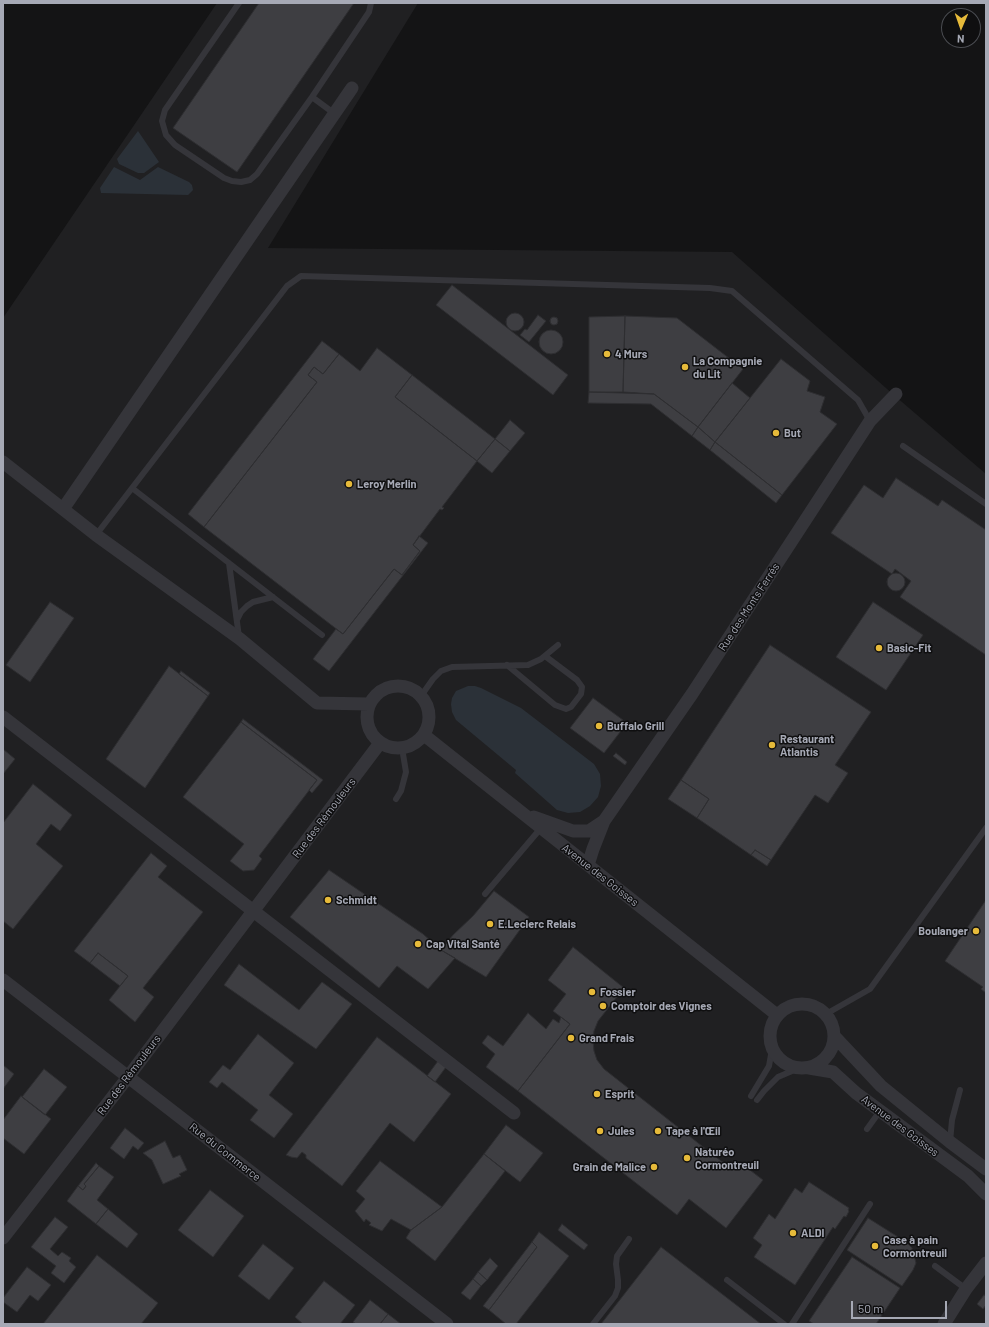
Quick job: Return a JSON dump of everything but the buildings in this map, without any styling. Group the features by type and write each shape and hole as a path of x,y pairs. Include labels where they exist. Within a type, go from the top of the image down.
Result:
{"street":[{"path":"63,509 352,88"},
{"name":"Rue des Monts Ferrés","path":"588,865 592,849 604,821 692,694 870,421 896,394"},
{"path":"3,462 96,535 240,638 317,703 369,704"},
{"path":"392,686 403,686 413,689 421,696 427,705 429,715 428,726 424,735 416,743 396,749 380,743 374,738 369,730 366,713 374,696 383,689 392,686"},
{"path":"3,717 514,1113"},
{"name":"Avenue des Goisses","path":"424,735 777,1015"},
{"name":"Rue des Rémouleurs","path":"3,1238 254,912 380,743"},
{"name":"Rue des Monts Ferrés","path":"520,811 573,832 588,831 604,821"},
{"name":"Rue du Commerce","path":"3,980 447,1324"},
{"path":"795,1004 806,1004 817,1007 826,1014 832,1024 834,1037 832,1047 827,1057 819,1064 804,1068 790,1066 777,1056 772,1049 770,1031 772,1023 777,1015 785,1008 795,1004"},
{"name":"Avenue des Goisses","path":"834,1037 881,1086 986,1169"},
{"name":"Avenue des Goisses","path":"804,1068 833,1072 856,1093 968,1176 986,1194"},
{"path":"944,1324 966,1289 986,1263"}],"lane":[{"path":"239,3 165,110 162,121 166,135 174,145 224,178 241,182 250,180 257,174 312,97 369,12 371,3"},
{"path":"312,97 334,114"},
{"path":"96,535 287,286 301,276 710,288 732,290 858,400 870,421"},
{"path":"903,446 986,504"},
{"path":"132,488 322,635"},
{"path":"229,563 240,638"},
{"path":"237,620 241,612 253,602 273,597"},
{"path":"421,696 433,679 441,672 452,667 528,665 542,659 558,645"},
{"path":"507,666 555,705 566,709 571,707 581,694 582,687 577,680 545,656"},
{"path":"396,799 401,791 406,772 402,748"},
{"path":"485,894 541,828"},
{"path":"826,1014 870,989 986,828"},
{"path":"751,1096 769,1066 772,1049"},
{"path":"757,1100 778,1077 804,1068"},
{"path":"950,1142 952,1120 960,1090"},
{"path":"867,1129 880,1111"},
{"path":"792,1324 870,1204"},
{"path":"593,1324 614,1296 618,1288 616,1264 617,1256 629,1239"},
{"path":"935,1266 966,1289"},
{"path":"727,1280 784,1324"}],"shaded area":[{"path":"217,3 418,3 268,248 732,252 986,474 986,1324 3,1324 3,318"},
{"path":"138,131 159,162 144,173 138,173 119,164 117,159"},
{"path":"114,167 140,180 158,167 189,182 192,185 193,190 188,195 101,193 100,188"},
{"path":"468,686 481,688 521,708 594,764 600,774 601,786 598,797 590,806 580,812 568,813 557,810 515,773 516,770 456,720 452,712 452,698 456,691"}],"place":[{"name":"4 Murs","path":"607,354"},
{"name":"La Compagnie du Lit","path":"685,367"},
{"name":"But","path":"776,433"},
{"name":"Leroy Merlin","path":"349,484"},
{"name":"Basic-Fit","path":"879,648"},
{"name":"Buffalo Grill","path":"599,726"},
{"name":"Restaurant Atlantis","path":"772,745"},
{"name":"Schmidt","path":"328,900"},
{"name":"E.Leclerc Relais","path":"490,924"},
{"name":"Boulanger","path":"976,931"},
{"name":"Cap Vital Santé","path":"418,944"},
{"name":"Fossier","path":"592,992"},
{"name":"Comptoir des Vignes","path":"603,1006"},
{"name":"Grand Frais","path":"571,1038"},
{"name":"Esprit","path":"597,1094"},
{"name":"Jules","path":"600,1131"},
{"name":"Tape à l'Œil","path":"658,1131"},
{"name":"Naturéo Cormontreuil","path":"687,1158"},
{"name":"Grain de Malice","path":"654,1167"},
{"name":"ALDI","path":"793,1233"},
{"name":"Case à pain Cormontreuil","path":"875,1246"}]}
